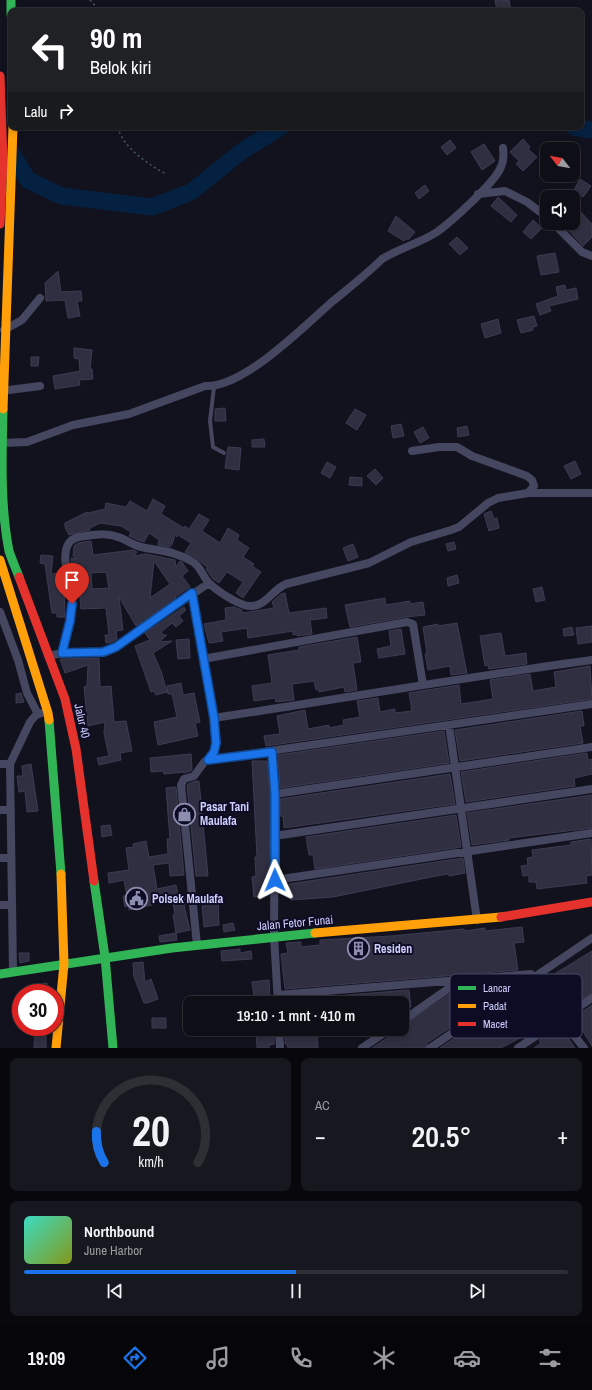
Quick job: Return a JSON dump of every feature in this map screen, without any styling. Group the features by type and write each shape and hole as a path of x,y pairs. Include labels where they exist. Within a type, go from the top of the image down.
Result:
{"main road":[{"path":"0,76 3,161 0,224"},
{"name":"Jalur 40","path":"13,130 2,443 3,514 9,550 65,699 76,749 105,957 114,1034 113,1048"},
{"path":"0,561 48,711 63,901 64,964 56,1048"},
{"path":"17,615 25,607 30,606"},
{"name":"Jalan Fetor Funai","path":"0,974 105,957 197,945 274,936 477,920 563,908 592,902"}],"street":[{"path":"2,443 27,442 73,425 129,414 205,386 214,387 231,380 258,364 296,336 382,259 438,231 499,173 503,161 503,148"},
{"path":"478,194 505,191 527,202 540,212"},
{"path":"560,230 582,252 592,256"},
{"path":"0,332 22,320 40,298"},
{"path":"0,391 40,386"},
{"path":"412,450 457,447 472,456 526,476 532,480 534,486 528,493"},
{"path":"62,653 72,613 72,594 66,559 67,549 73,539 99,534 109,534 122,538 135,546 174,553 197,565 209,583 242,604 252,606 259,605 264,602 277,588 299,580 369,563 411,542 459,527 493,500 510,495 528,493 592,493"},
{"path":"48,656 62,653 109,651 192,593 209,583"},
{"path":"192,593 214,718 216,743 214,752 208,760 205,761 194,776 184,779 181,785 197,945"},
{"path":"0,612 18,660 27,693 38,714"},
{"path":"203,659 407,622 413,624 423,685"},
{"path":"214,718 592,660"},
{"path":"208,760 272,752 449,725 592,707"},
{"path":"13,972 10,764 30,722 38,714 48,711"},
{"path":"449,725 477,920"},
{"path":"275,794 592,747"},
{"path":"272,752 275,794 274,936 278,996"},
{"path":"0,764 10,764"},
{"path":"274,836 592,789"},
{"path":"0,810 11,810"},
{"path":"275,880 592,834"},
{"path":"0,858 12,858"},
{"path":"0,905 11,905"},
{"path":"540,974 592,938"},
{"path":"306,996 450,980"},
{"path":"409,1015 450,988"},
{"path":"582,1005 592,998"},
{"path":"430,1048 450,1035"},
{"path":"279,1036 280,1048"},
{"path":"362,1048 380,1036"},
{"path":"518,1048 533,1038"},
{"path":"576,1038 584,1048"}],"lane":[{"path":"214,387 210,421 213,447 224,453"}],"path":[{"path":"90,0 97,8"},
{"path":"118,130 119,134 138,156 166,174"}],"building":[{"path":"495,0 509,0 510,8 496,8"},
{"path":"523,139 530,147 528,149 537,157 523,171 516,164 519,161 510,152"},
{"path":"450,140 456,148 447,155 441,147"},
{"path":"484,144 495,161 482,170 471,152"},
{"path":"580,179 591,186 583,197 580,195 580,190 574,190 578,182 580,182"},
{"path":"425,185 429,191 419,199 415,193"},
{"path":"498,197 517,215 511,222 491,206"},
{"path":"580,211 592,224 592,237 583,246 568,230 580,230"},
{"path":"396,216 415,232 408,240 406,238 404,241 388,231"},
{"path":"533,220 540,226 540,230 531,239 523,232"},
{"path":"457,237 468,248 460,255 449,244"},
{"path":"555,253 559,272 541,275 537,256"},
{"path":"58,271 61,292 81,291 82,301 77,301 80,316 68,318 65,300 46,301 45,283"},
{"path":"565,285 566,290 576,288 578,299 549,306 551,311 540,315 536,304 558,296 556,287"},
{"path":"534,316 537,326 533,327 533,330 521,333 517,320"},
{"path":"498,319 501,333 485,338 481,324"},
{"path":"74,348 92,350 90,369 92,369 93,379 79,380 80,385 55,389 53,376 80,371 79,359 74,358"},
{"path":"31,357 39,357 38,366 31,366"},
{"path":"225,408 226,421 215,421 215,409"},
{"path":"355,409 366,415 357,430 346,423"},
{"path":"401,424 404,436 393,438 391,426"},
{"path":"467,426 469,435 458,437 457,428"},
{"path":"423,427 429,438 420,443 414,432"},
{"path":"264,439 265,447 252,447 252,440"},
{"path":"228,447 241,448 239,470 225,468"},
{"path":"575,461 581,474 571,479 564,466"},
{"path":"327,462 336,467 330,478 321,473"},
{"path":"375,469 383,478 376,485 367,476"},
{"path":"350,477 362,478 362,486 349,485"},
{"path":"153,499 165,506 161,514 184,528 185,526 189,529 199,514 209,520 202,531 220,543 228,528 239,535 237,540 249,548 243,557 254,564 252,566 261,572 243,598 236,593 243,582 227,572 219,583 213,579 206,569 208,568 196,558 185,552 191,543 178,535 177,537 175,535 172,545 167,541 171,547 158,545 159,540 149,533 144,542 138,540 129,536 131,532 121,526 100,523 90,528 90,530 69,535 65,527 65,523 87,512 105,509 106,503 126,507 130,501 147,511"},
{"path":"491,511 494,519 497,518 499,528 489,531 484,514"},
{"path":"91,541 93,555 134,550 137,552 134,556 146,554 175,560 176,567 180,561 188,571 182,576 190,587 175,597 176,599 136,626 119,597 123,630 116,631 117,639 106,643 105,635 109,635 106,608 81,609 79,587 76,587 71,558 77,559 73,556 74,546 78,543","holes":["154,561 170,584 150,598","106,572 109,588 92,589 91,573"]},
{"path":"454,542 456,549 448,551 446,544"},
{"path":"353,544 358,557 348,561 343,548"},
{"path":"41,555 53,556 51,574 62,573 65,588 65,617 57,617 57,613 52,613 45,564 40,563"},
{"path":"457,575 459,583 448,586 447,578"},
{"path":"542,587 545,600 536,602 533,589"},
{"path":"285,593 289,613 326,608 327,618 310,620 312,634 297,636 297,634 293,635 293,631 248,638 247,628 221,632 223,641 209,643 204,624 226,620 225,608 234,607 242,610 242,613 274,608 272,602 281,594"},
{"path":"385,598 386,605 410,601 410,604 423,602 425,615 350,627 345,605"},
{"path":"184,607 186,610 179,616 183,621 176,627 172,623 161,632 164,635 167,635 159,642 172,641 153,653 161,671 167,692 156,695 154,691 151,692 135,646 150,640 145,633"},
{"path":"457,623 467,673 451,675 450,666 428,670 423,627 438,624 438,626"},
{"path":"592,626 592,642 578,644 576,628"},
{"path":"572,627 574,635 564,636 563,629"},
{"path":"401,629 405,654 379,658 377,649 391,646 389,631"},
{"path":"501,633 505,656 526,653 527,664 489,669 488,665 485,666 480,636"},
{"path":"357,637 361,662 353,663 357,690 345,692 344,687 319,692 319,689 316,690 314,681 292,684 294,700 276,702 275,698 254,701 252,686 272,683 268,655 299,650 299,647"},
{"path":"189,639 190,658 178,659 176,640"},
{"path":"99,658 100,687 111,686 114,722 126,721 132,751 120,753 121,760 99,765 97,758 109,756 104,733 105,722 88,726 84,687 87,686 88,665 65,673 60,659"},
{"path":"590,666 592,699 266,746 264,736 280,734 277,716 305,710 308,729 329,725 329,728 344,725 343,720 360,717 357,701 378,698 380,712 395,709 395,713 412,711 409,693 459,685 461,704 493,699 490,680 530,674 533,691 556,687 554,672"},
{"path":"181,683 183,695 194,693 200,722 195,723 198,736 158,745 154,722 177,717 172,694 168,694 167,686"},
{"path":"21,693 24,702 16,703 16,694"},
{"path":"582,711 584,726 580,726 583,743 460,761 455,730"},
{"path":"444,731 449,763 280,788 278,755"},
{"path":"587,753 588,760 592,759 592,774 574,778 575,786 466,802 461,772"},
{"path":"191,754 191,771 184,773 164,774 163,771 151,772 150,758"},
{"path":"252,761 267,761 270,794 269,895 254,897 252,877 256,876 255,857 257,857"},
{"path":"31,764 38,811 27,812 25,791 19,792 17,776 23,776 22,766"},
{"path":"450,774 455,804 284,828 283,816 280,816 280,799"},
{"path":"195,781 199,781 208,876 196,876 187,786"},
{"path":"176,787 184,875 170,876 169,863 153,865 157,889 176,885 178,895 152,900 152,905 129,910 129,906 125,907 123,896 127,896 124,880 109,883 108,873 129,870 126,848 134,847 133,844 146,841 149,857 168,854 167,839 170,839 166,788"},
{"path":"592,795 592,828 509,838 509,840 472,845 467,813"},
{"path":"456,815 461,847 315,869 313,855 309,855 306,837"},
{"path":"110,825 112,835 102,837 101,826"},
{"path":"591,839 592,875 586,876 587,883 537,889 536,882 529,882 529,875 523,876 521,866 528,865 527,858 533,857 532,850 571,845 571,842"},
{"path":"463,858 465,873 431,877 333,897 291,900 289,884"},
{"path":"186,895 187,904 184,905 190,930 176,933 172,897"},
{"path":"218,900 219,925 204,927 202,906 205,906 205,901"},
{"path":"233,923 235,930 224,932 223,925"},
{"path":"522,927 524,942 514,943 518,970 450,974 450,976 285,989 281,954 288,953 286,943 301,942 301,947 320,945 320,940 391,936 464,929 465,931 485,928 485,931"},
{"path":"176,933 177,940 160,942 159,936"},
{"path":"240,949 240,953 251,951 252,959 222,961 221,951"},
{"path":"592,951 592,993 582,999 582,974 554,974"},
{"path":"19,953 29,953 29,961 20,963"},
{"path":"143,962 145,982 151,979 158,999 147,1003 144,1003 134,977 133,963"},
{"path":"269,980 270,996 254,996 252,982"},
{"path":"409,990 411,1007 409,1007 409,996 336,996"},
{"path":"450,994 450,1028 427,1043 425,1048 372,1048 390,1036 409,1036 409,1021"},
{"path":"592,1005 592,1046 582,1030 582,1012"},
{"path":"152,1018 166,1018 166,1028 152,1028"},
{"path":"35,1036 46,1036 46,1048 34,1048"},
{"path":"256,1036 274,1036 274,1044 269,1045 269,1048 257,1048"},
{"path":"285,1036 317,1036 318,1048 288,1048 287,1044 285,1044"},
{"path":"455,1038 520,1038 501,1048 440,1048"},
{"path":"542,1038 568,1038 575,1048 534,1048 541,1043 539,1040"}],"waterway":[{"path":"584,129 592,130"},
{"path":"5,147 13,155 28,180 61,196 152,207 191,192 242,151 276,130"}],"traffic: fast":[{"path":"11,0 11,8"},
{"path":"3,409 2,480 4,516 9,551 19,577"},
{"path":"49,720 61,874"},
{"path":"94,881 105,957 113,1048"},
{"path":"0,974 172,948 315,933"}],"traffic: slow":[{"path":"3,409 13,130"},
{"path":"0,560 49,720"},
{"path":"56,1048 64,964 61,874"},
{"path":"315,933 501,917"}],"traffic: jam":[{"path":"0,76 3,161 0,224"},
{"path":"19,577 65,699 76,749 94,881"},
{"path":"501,917 592,902"}],"place":[{"name":"Pasar Tani Maulafa","path":"184,814"},
{"name":"Polsek Maulafa","path":"137,899"},
{"name":"Residen","path":"358,949"}],"route":[{"path":"72,604 72,613 62,653 103,652 109,651 116,647 192,593 214,718 216,743 215,750 208,760 220,760 272,752 275,794 275,880"}]}
